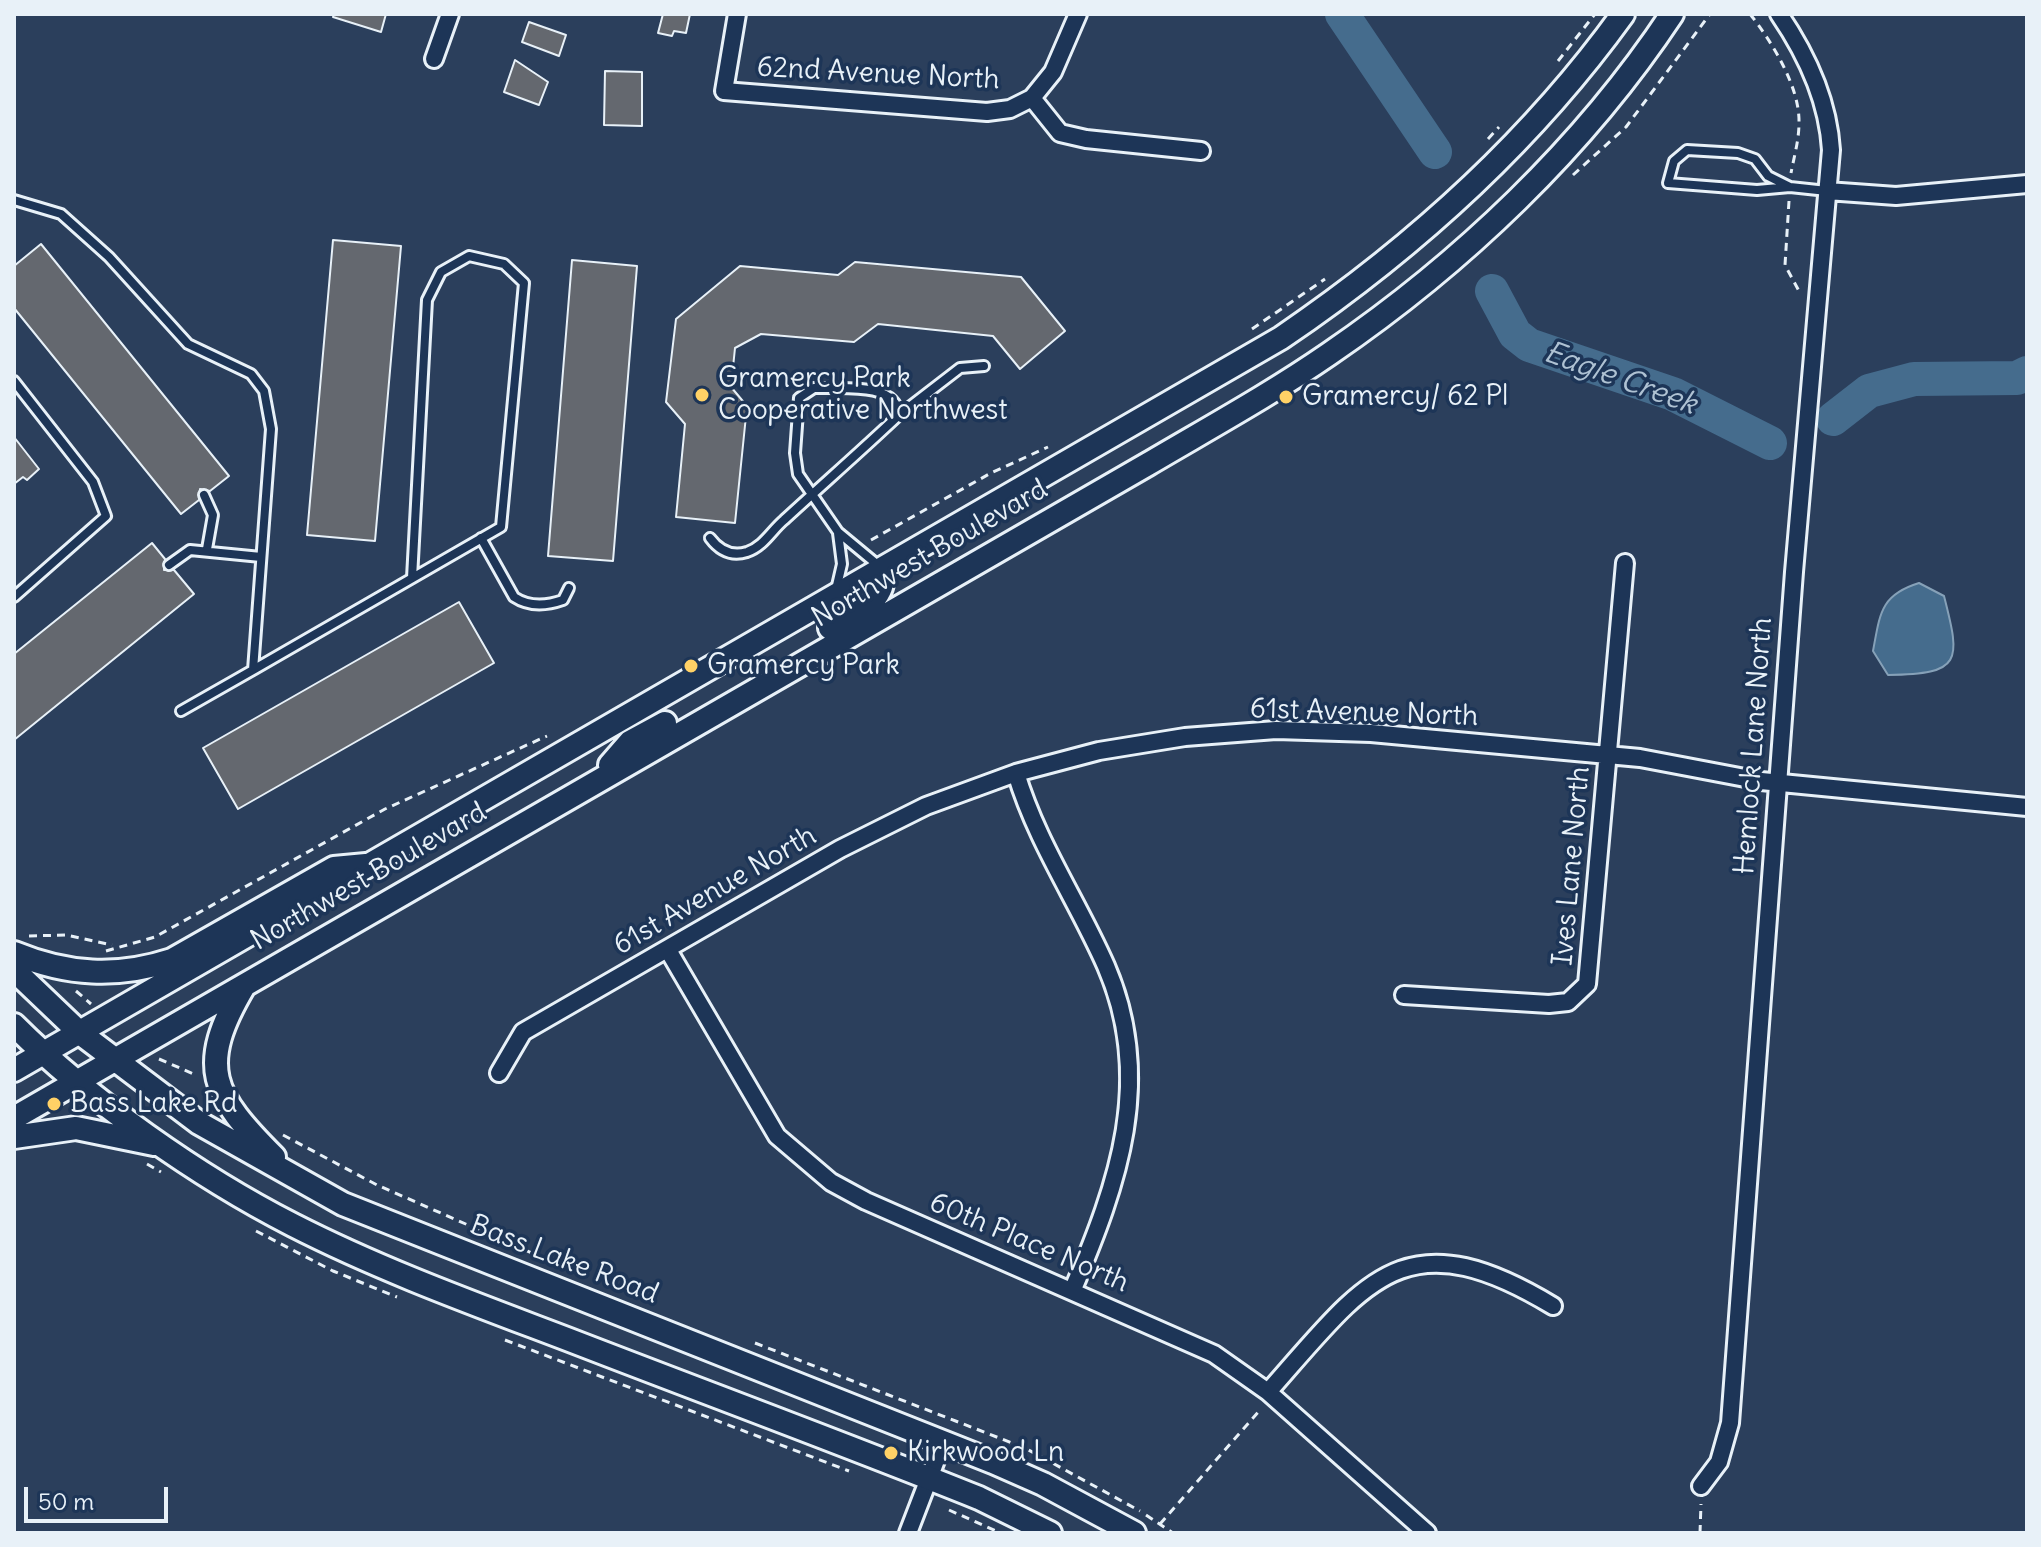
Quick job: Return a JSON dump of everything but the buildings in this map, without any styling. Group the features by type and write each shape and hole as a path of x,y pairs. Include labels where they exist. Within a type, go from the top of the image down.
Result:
{"main road":[{"name":"Northwest Boulevard","path":"14,1070 1281,338 1371,274 1504,155 1574,78 1623,14"},
{"name":"Northwest Boulevard","path":"14,1118 1161,456 1330,354 1433,276 1510,205 1598,111 1672,14"},
{"path":"599,778 630,742 869,604 882,587 882,570"},
{"path":"18,944 62,969 93,973 152,967 172,960 334,868 375,864"},
{"name":"Bass Lake Road","path":"14,970 80,1033 199,1123 343,1204 943,1442 1043,1484 1134,1533"},
{"path":"245,983 221,1031 216,1077 219,1089 242,1125 298,1180"},
{"path":"14,1025 77,1081 166,1147 278,1217 352,1252 929,1478 1050,1533"},
{"path":"14,1137 76,1128 100,1130 166,1147"}],"street":[{"path":"434,59 450,14"},
{"name":"62nd Avenue North","path":"737,14 724,91 987,112 1010,109 1032,98 1060,133 1086,139 1201,151"},
{"path":"1032,98 1053,72 1078,14"},
{"name":"Hemlock Lane North","path":"1701,1486 1719,1462 1730,1423 1777,783 1827,191 1829,123 1804,55 1779,14"},
{"path":"1827,191 1896,196 2027,184"},
{"name":"Ives Lane North","path":"1404,995 1549,1004 1568,1002 1587,984 1625,563"},
{"name":"61st Avenue North","path":"499,1073 523,1032 840,849 926,806 1016,773 1099,751 1185,737 1276,730 1371,733 1608,754 1777,783 2027,807"},
{"path":"1016,773 1044,850 1107,968 1124,1020 1128,1121 1121,1158 1103,1219 1073,1289"},
{"name":"60th Place North","path":"668,950 777,1136 803,1161 831,1182 866,1201 1073,1289 1214,1354 1268,1392 1427,1533"},
{"path":"1268,1392 1347,1302 1372,1283 1400,1270 1431,1262 1464,1264 1492,1273 1553,1306"},
{"path":"908,1533 943,1442"}],"lane":[{"path":"1790,187 1768,176 1755,159 1747,156 1687,150 1674,161 1668,183 1757,190 1790,187 1827,191"},
{"path":"14,200 61,214 109,257 188,344 251,374 264,391 271,429 253,670"},
{"path":"181,711 501,527 524,283 504,264 469,256 441,272 427,300 412,578"},
{"path":"710,538 731,554 747,552 766,540 899,415 960,368 984,366"},
{"path":"14,381 93,482 106,516 14,597"},
{"path":"882,570 869,555 838,532 798,474 795,453 799,398 814,388 882,392 892,398 899,415"},
{"path":"204,495 212,505 213,515 207,549"},
{"path":"829,601 837,587 842,564 838,532"},
{"path":"481,538 514,597 522,603 549,604 563,600 569,588"},
{"path":"169,565 190,550 207,549 261,557"}],"path":[{"path":"1550,70 1595,14"},
{"path":"1750,14 1785,72 1798,108 1785,265 1800,297"},
{"path":"1481,146 1501,125"},
{"path":"1252,329 1325,279"},
{"path":"870,541 991,473 1060,441"},
{"path":"100,955 115,946 155,937 385,809 552,734"},
{"path":"18,944 66,935 115,946"},
{"path":"153,1055 204,1079"},
{"path":"272,1128 377,1185 594,1280"},
{"path":"140,1161 169,1177"},
{"path":"256,1230 269,1238"},
{"path":"752,1342 1025,1448 1100,1487 1173,1533"},
{"path":"1160,1524 1260,1410 1268,1392"},
{"path":"1700,1533 1701,1486"}],"water":[{"path":"1919,583 1944,596 1953,636 1950,660 1943,667 1930,672 1888,675 1873,651 1880,616 1896,593"}],"waterway":[{"name":"Eagle Creek","path":"1342,14 1435,152"},
{"name":"Eagle Creek","path":"1492,291 1515,334 1529,345 1673,394 1770,443"},
{"name":"Eagle Creek","path":"1833,419 1869,391 1914,379 2017,378 2027,373"}],"place":[{"name":"Gramercy Park Cooperative Northwest","path":"702,395"},
{"name":"Gramercy/ 62 Pl","path":"1286,397"},
{"name":"Gramercy Park","path":"691,666"},
{"name":"Bass Lake Rd","path":"54,1104"},
{"name":"Kirkwood Ln","path":"891,1453"}]}
